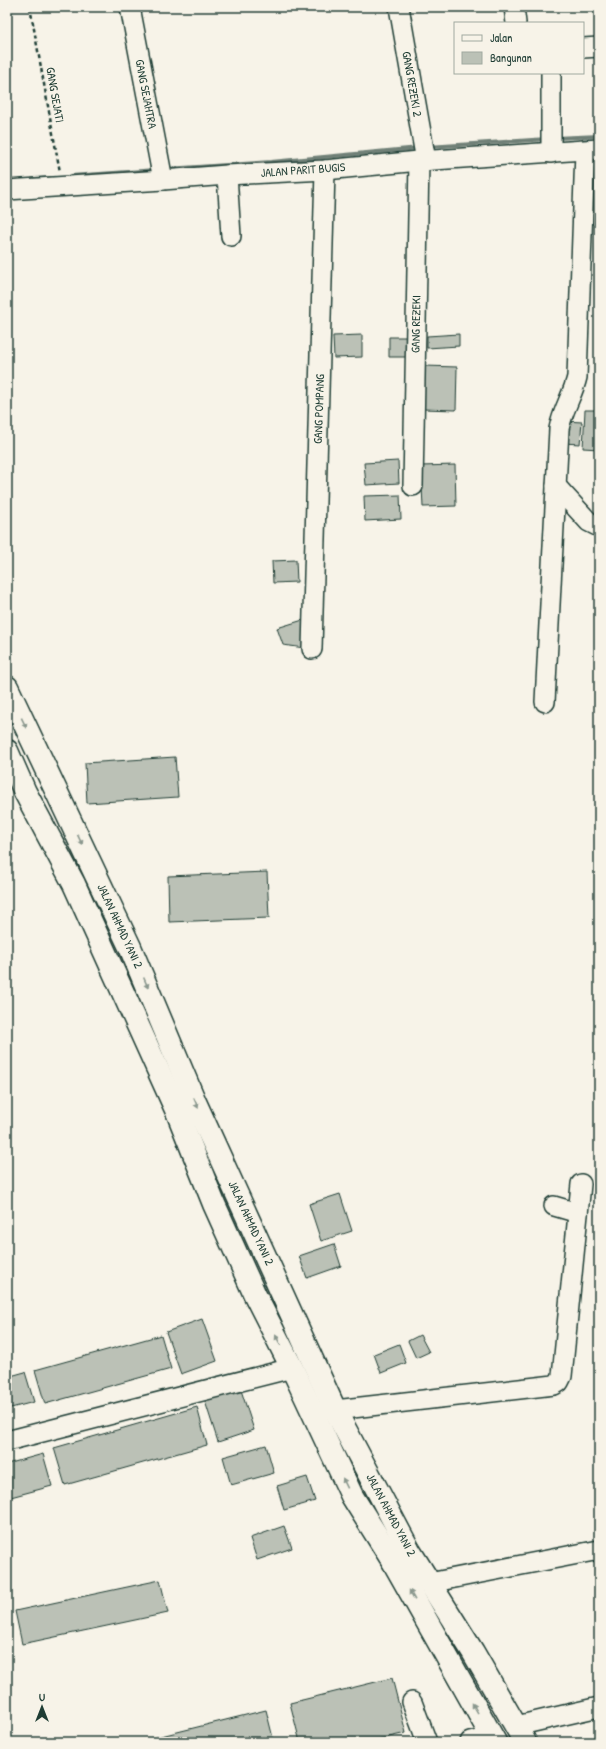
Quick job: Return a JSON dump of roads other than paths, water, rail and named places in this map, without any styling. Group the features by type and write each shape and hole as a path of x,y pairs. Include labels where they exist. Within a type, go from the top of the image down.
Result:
{"highway":[{"name":"JALAN AHMAD YANI 2","path":"7,688 130,947 195,1102 335,1410 409,1550 473,1652 520,1734"},
{"name":"JALAN AHMAD YANI 2","path":"7,751 25,792 74,884 178,1114 214,1204 252,1288 292,1368 352,1496 394,1563 493,1740"}],"street":[{"name":"GANG SEJAHTRA","path":"130,7 163,180"},
{"name":"GANG REZEKI 2","path":"399,7 423,161"},
{"path":"514,7 516,22"},
{"path":"584,48 599,47"},
{"path":"551,74 551,153"},
{"name":"JALAN PARIT BUGIS","path":"7,190 325,170 423,161 592,150"},
{"path":"545,702 559,429 561,419 577,377 592,150"},
{"name":"GANG REZEKI","path":"413,486 423,161"},
{"name":"GANG POMPANG","path":"312,649 325,170"},
{"path":"227,175 231,236"},
{"path":"556,486 590,522 599,527"},
{"path":"335,1410 507,1391 554,1385 559,1382 562,1376 581,1184"},
{"path":"554,1206 578,1213"},
{"path":"7,1441 292,1368"},
{"path":"429,1583 599,1550"},
{"path":"412,1702 427,1742"},
{"path":"520,1734 599,1707"},
{"path":"470,1742 493,1740"}],"waterway":[{"path":"555,138 599,136"},
{"path":"428,147 547,139"},
{"path":"167,169 271,162 419,148"},
{"path":"71,176 156,170"},
{"path":"33,179 51,178"}]}
